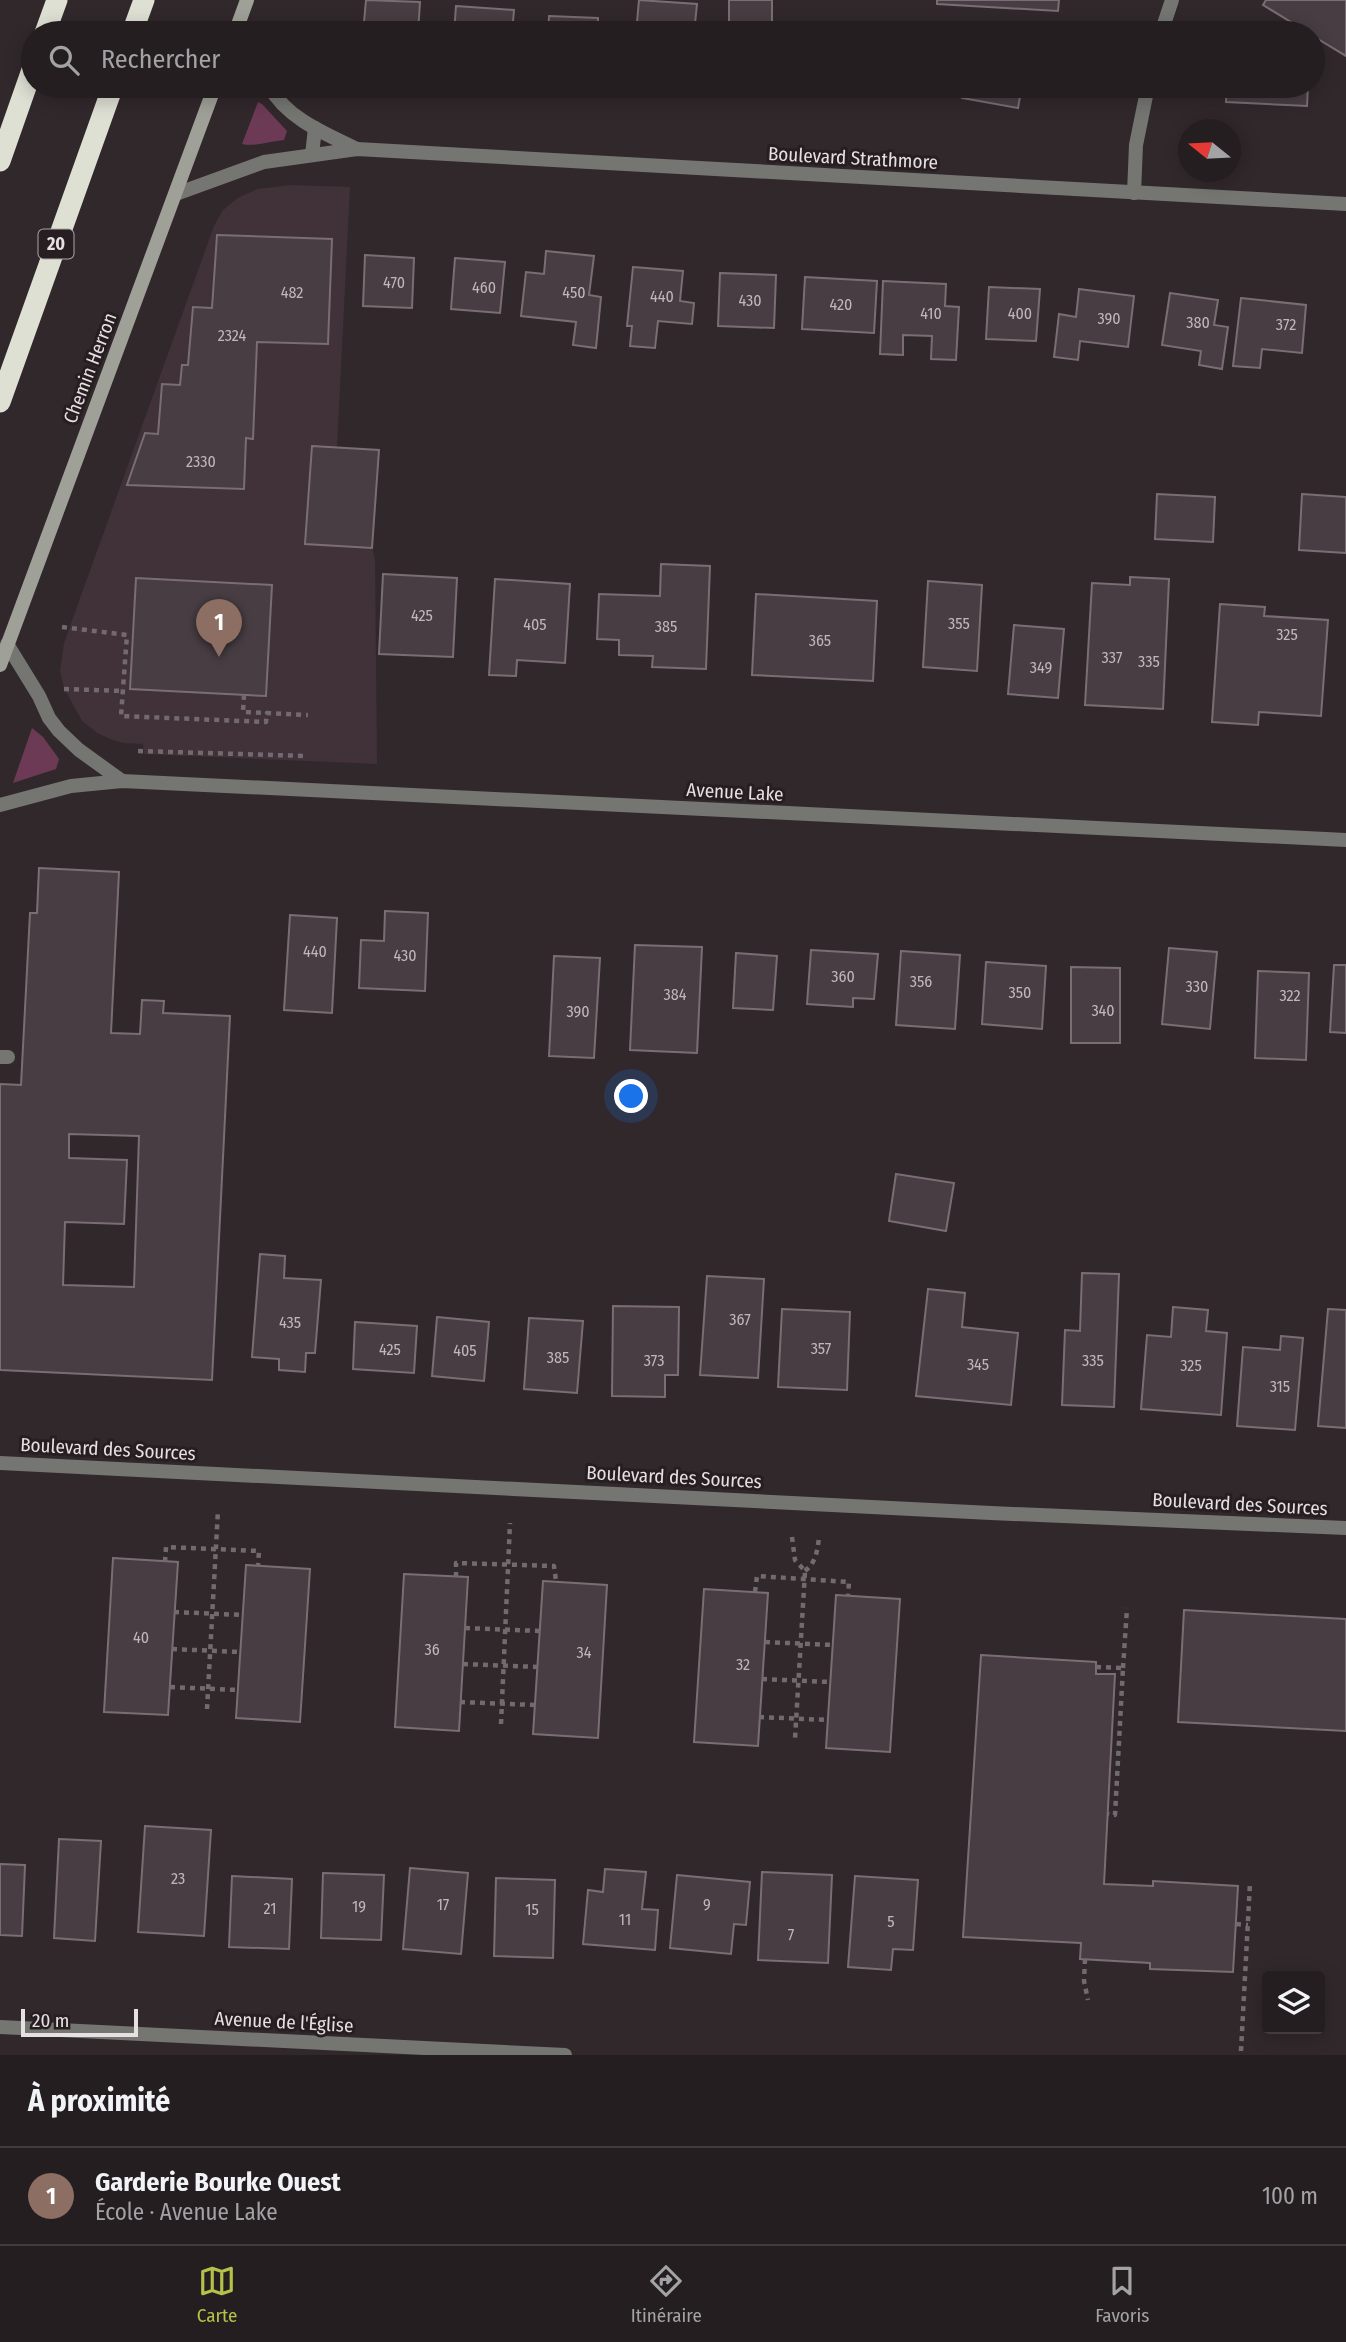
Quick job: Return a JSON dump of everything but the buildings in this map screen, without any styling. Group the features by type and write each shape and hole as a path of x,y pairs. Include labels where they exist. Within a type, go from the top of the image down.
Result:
{"highway":[{"path":"49,21 57,0"},
{"path":"136,21 144,0"},
{"path":"0,161 22,98"},
{"name":"20","path":"0,402 109,98"}],"main road":[{"path":"241,21 247,0"},
{"name":"Chemin Herron","path":"0,664 211,98"}],"street":[{"path":"1165,21 1172,0"},
{"name":"Boulevard Strathmore","path":"278,98 288,110 315,128 358,149"},
{"path":"1134,193 1136,145 1146,98"},
{"path":"312,155 315,128"},
{"name":"Boulevard Strathmore","path":"176,194 255,165 358,149 1346,204"},
{"path":"7,644 59,731 79,750 122,780"},
{"name":"Avenue Lake","path":"0,806 71,786 122,780 1346,840"},
{"name":"Boulevard des Sources","path":"0,1462 991,1513 1346,1528"},
{"name":"Avenue de l'Église","path":"0,2027 565,2055"}],"path":[{"path":"62,627 130,635 121,716 266,722 267,713"},
{"path":"57,688 122,691"},
{"path":"244,695 243,712 308,715"},
{"path":"138,751 307,756"},
{"path":"207,1709 218,1510"},
{"path":"501,1724 510,1523"},
{"path":"792,1537 795,1560 804,1574 796,1739"},
{"path":"804,1574 817,1555 819,1538"},
{"path":"165,1562 166,1547 259,1551 258,1565"},
{"path":"456,1577 456,1563 555,1566 556,1581"},
{"path":"755,1592 757,1576 804,1574 849,1581 848,1596"},
{"path":"1108,1814 1115,1815 1128,1608"},
{"path":"174,1612 243,1615"},
{"path":"465,1628 540,1631"},
{"path":"765,1643 833,1645"},
{"path":"172,1649 240,1651"},
{"path":"463,1664 538,1667"},
{"path":"1096,1667 1123,1668"},
{"path":"762,1679 830,1682"},
{"path":"170,1687 238,1690"},
{"path":"460,1702 535,1705"},
{"path":"759,1717 828,1720"},
{"path":"1241,2051 1250,1883"},
{"path":"1236,1924 1248,1925"},
{"path":"1085,1959 1084,1981 1088,2000"}],"shaded area":[{"path":"258,102 287,131 284,140 242,144"},
{"path":"291,185 350,187 337,447 379,450 372,548 375,559 377,764 144,754 143,744 110,739 82,721 64,688 60,671 64,643 214,226 223,210 238,198 257,189"},
{"path":"32,728 43,737 59,759 56,769 13,783"}],"place":[{"name":"Garderie Bourke Ouest","path":"219,657"}]}
